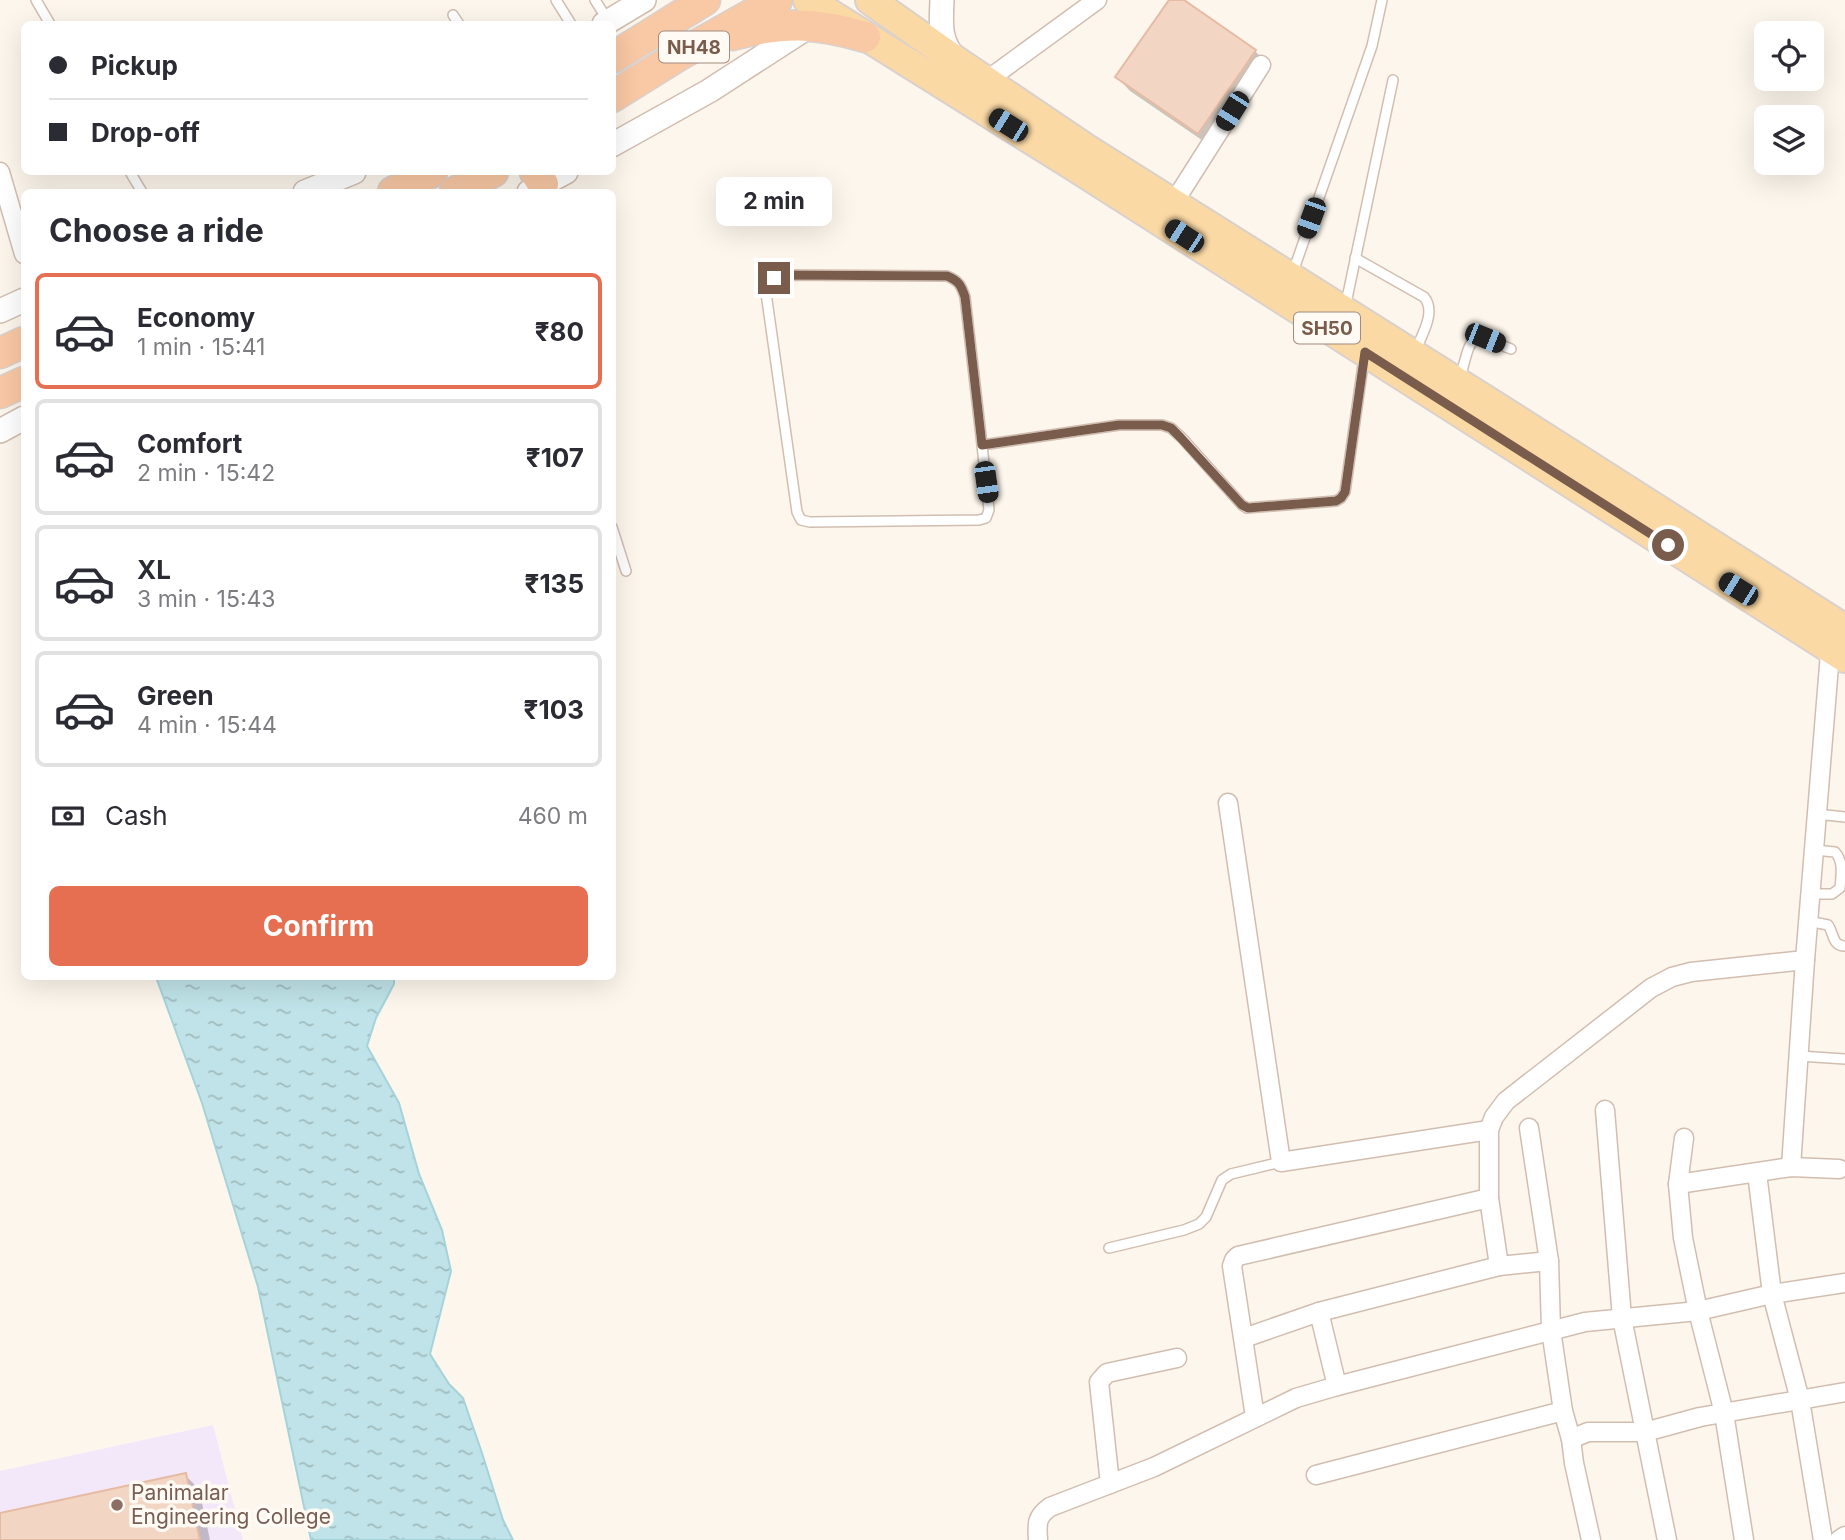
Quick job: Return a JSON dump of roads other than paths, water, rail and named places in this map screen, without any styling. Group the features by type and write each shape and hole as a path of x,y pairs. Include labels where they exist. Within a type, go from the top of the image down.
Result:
{"highway":[{"name":"NH48","path":"616,56 705,0"},
{"name":"NH48","path":"616,95 777,0"},
{"path":"681,54 732,35 782,25 809,13 836,28 865,37"},
{"path":"399,189 426,175"},
{"path":"461,189 487,175"},
{"path":"0,353 21,343"},
{"path":"0,393 21,383"}],"main road":[{"name":"SH50","path":"870,0 1087,149 1167,213 1365,352 1838,639"},
{"name":"SH50","path":"865,37 1167,213 1291,277 1459,383 1838,639"}],"street":[{"path":"609,21 644,0"},
{"path":"942,0 942,34 946,48 958,62"},
{"path":"986,81 1093,1"},
{"path":"616,143 709,90 809,13"},
{"path":"1167,213 1261,65"},
{"path":"0,172 21,244"},
{"path":"312,189 348,175"},
{"path":"0,311 21,301"},
{"path":"0,431 21,420"},
{"path":"1791,1167 1817,814 1838,639"},
{"path":"1228,803 1281,1162 1489,1129"},
{"path":"1499,1266 1489,1198 1489,1129 1506,1101 1651,988 1672,977 1690,972 1805,960"},
{"path":"1605,1110 1622,1318 1667,1540"},
{"path":"1529,1128 1549,1261 1551,1330 1563,1411 1591,1540"},
{"path":"1684,1138 1678,1184 1683,1238 1724,1413 1744,1540"},
{"path":"1678,1184 1791,1167 1839,1169"},
{"path":"1757,1173 1772,1294 1800,1400 1823,1540"},
{"path":"1255,1417 1232,1266 1238,1256 1489,1198"},
{"path":"1244,1338 1319,1312 1499,1266 1549,1261"},
{"path":"1038,1540 1037,1525 1041,1513 1050,1507 1154,1467 1296,1398 1585,1322 1698,1311 1772,1294 1845,1283"},
{"path":"1319,1312 1337,1386"},
{"path":"1110,1484 1099,1382 1107,1373 1177,1357"},
{"path":"1571,1439 1588,1432 1645,1432 1700,1417 1845,1392"},
{"path":"1316,1475 1563,1411"},
{"path":"1839,1540 1845,1536"}],"lane":[{"path":"36,0 48,21"},
{"path":"556,0 569,21"},
{"path":"595,0 605,21"},
{"path":"1291,277 1372,46 1382,0"},
{"path":"453,15 457,21"},
{"path":"1345,311 1393,80"},
{"path":"1355,258 1429,302 1430,311 1414,355"},
{"path":"780,275 947,276 957,280 965,297 982,445 989,510 986,518 801,520 797,512 766,293 768,285 780,275"},
{"path":"1459,383 1470,345 1474,340 1485,338 1511,349"},
{"path":"982,445 1119,425 1162,425 1171,428 1242,505 1248,508 1336,501 1345,492 1365,352"},
{"path":"616,540 626,571"},
{"path":"1817,814 1845,817"},
{"path":"1810,894 1832,894 1840,888 1839,857 1835,852 1814,850"},
{"path":"1808,921 1828,925 1835,942 1845,946"},
{"path":"1798,1056 1845,1059"},
{"path":"1109,1248 1199,1224 1206,1217 1222,1180 1231,1174 1281,1162"}],"water":[{"path":"157,980 394,980 376,1018 367,1046 399,1103 419,1174 442,1230 451,1271 430,1354 449,1384 463,1398 503,1520 513,1540 311,1540 258,1287 202,1103"}],"place":[{"name":"Panimalar Engineering College","path":"117,1505"}]}
